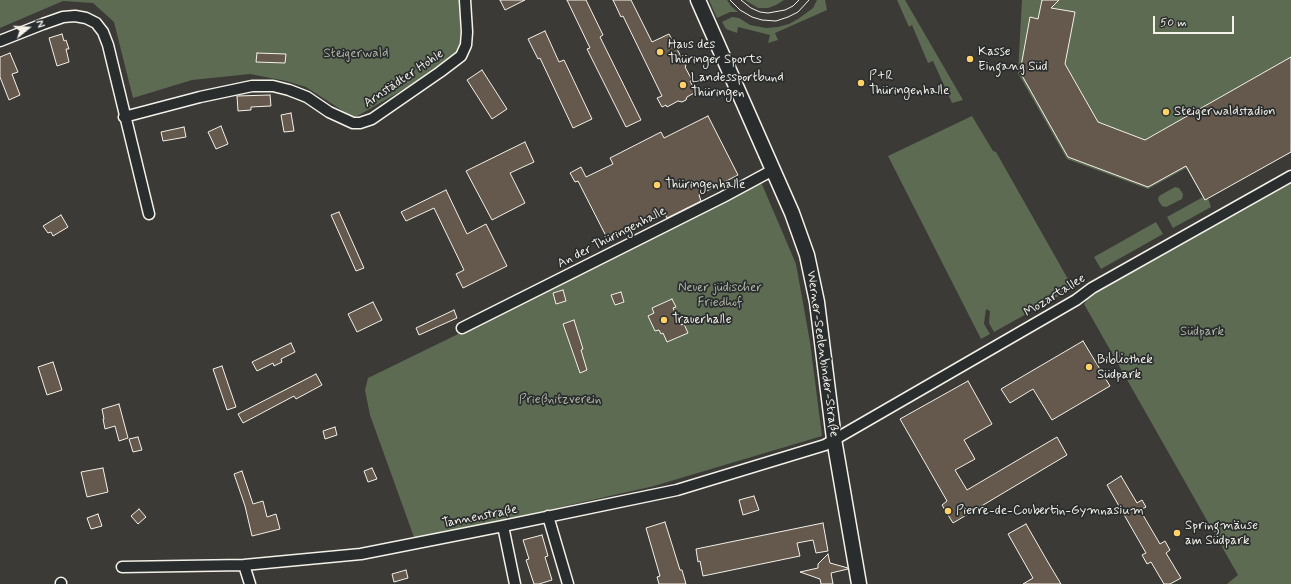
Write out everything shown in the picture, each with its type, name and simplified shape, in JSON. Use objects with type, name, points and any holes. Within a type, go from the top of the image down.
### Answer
[{"type":"street","name":"Arnstädter Hohle","points":[[124,117],[252,86],[273,86],[307,97],[329,112],[353,122],[372,119],[435,76],[461,56],[466,45],[467,32],[465,0]]},
{"type":"street","name":"Werner-Seelenbinder-Straße","points":[[698,0],[792,213],[807,255],[817,302],[834,440],[859,584]]},
{"type":"street","points":[[0,41],[63,17],[75,16],[86,18],[96,23],[103,32],[108,45],[124,117],[149,214]]},
{"type":"street","name":"An der Thüringenhalle","points":[[462,328],[723,197],[773,170]]},
{"type":"street","name":"Mozartallee","points":[[834,440],[1076,300],[1092,288],[1291,176]]},
{"type":"street","name":"Tannenstraße","points":[[122,567],[244,565],[361,554],[677,490],[825,445],[834,440]]},
{"type":"street","points":[[548,516],[568,584]]},
{"type":"street","points":[[503,526],[515,584]]},
{"type":"street","points":[[244,565],[250,584]]},
{"type":"green space","name":"Steigerwald","points":[[0,0],[459,0],[461,37],[460,48],[448,61],[406,88],[354,118],[306,87],[286,81],[250,74],[192,80],[133,98],[114,22],[93,3],[63,1],[0,28]]},
{"type":"green space","points":[[709,0],[727,0],[738,12],[730,12],[717,18]]},
{"type":"green space","points":[[745,0],[784,0],[768,8],[758,8]]},
{"type":"green space","points":[[817,0],[825,0],[827,10],[775,33],[778,40],[768,43],[770,35],[738,27],[737,33],[726,29],[722,22],[732,17],[739,18],[750,25],[766,28],[778,27],[789,24],[798,19],[813,8]]},
{"type":"green space","points":[[897,0],[905,0],[963,100],[952,103],[933,61],[928,63],[912,25],[909,27]]},
{"type":"green space","name":"Steigerwaldstadion","points":[[1022,0],[1291,0],[1291,152],[1208,198],[1211,207],[1173,228],[1167,217],[1203,197],[1186,168],[1148,189],[1067,159],[1018,73]]},
{"type":"green space","points":[[972,116],[993,151],[996,152],[1073,288],[994,332],[989,323],[990,311],[986,309],[984,324],[990,334],[981,339],[888,156]]},
{"type":"green space","name":"Südpark","points":[[1291,179],[1291,584],[1227,584],[1238,575],[1084,304],[1094,290]]},
{"type":"green space","name":"Prießnitzverein","points":[[761,182],[796,264],[810,342],[822,436],[654,486],[415,540],[370,415],[365,390],[368,378],[620,255]]},
{"type":"green space","points":[[1175,187],[1179,188],[1183,194],[1182,199],[1166,207],[1162,206],[1158,200],[1159,196]]},
{"type":"green space","points":[[1156,222],[1163,234],[1101,269],[1094,257]]},
{"type":"building","points":[[500,0],[525,0],[505,10]]},
{"type":"building","points":[[567,0],[586,0],[603,35],[600,37],[641,120],[626,127],[587,49],[590,48]]},
{"type":"building","name":"Haus des Thüringer Sports","points":[[613,0],[631,0],[652,42],[669,34],[686,66],[685,67],[692,80],[690,81],[696,92],[682,102],[678,101],[667,107],[666,105],[662,107],[657,98],[662,96],[623,16],[621,17]]},
{"type":"building","points":[[1042,0],[1059,0],[1051,8],[1075,12],[1065,64],[1098,122],[1145,140],[1291,57],[1291,152],[1205,200],[1186,166],[1148,187],[1068,157],[1020,72],[1030,17],[1038,19]]},
{"type":"building","points":[[545,31],[559,62],[564,60],[592,119],[573,128],[540,58],[538,59],[528,39]]},
{"type":"building","points":[[62,34],[69,49],[66,49],[69,62],[57,66],[49,38]]},
{"type":"building","points":[[10,53],[18,72],[12,74],[20,95],[9,100],[0,77],[0,57]]},
{"type":"building","points":[[257,53],[286,54],[285,63],[256,62]]},
{"type":"building","points":[[482,70],[507,109],[492,119],[467,80]]},
{"type":"building","points":[[270,95],[271,106],[251,107],[251,110],[238,111],[237,96]]},
{"type":"building","points":[[291,113],[294,131],[284,132],[281,115]]},
{"type":"building","name":"Thüringenhalle","points":[[708,116],[738,175],[699,195],[701,201],[667,218],[664,212],[608,240],[578,181],[575,182],[570,173],[581,167],[586,177],[613,164],[610,158],[661,132],[664,138]]},
{"type":"building","points":[[221,126],[228,144],[216,149],[208,132]]},
{"type":"building","points":[[184,127],[186,137],[163,141],[161,132]]},
{"type":"building","points":[[525,142],[534,162],[510,173],[525,203],[492,220],[466,171]]},
{"type":"building","points":[[446,190],[467,234],[486,224],[507,266],[463,288],[456,274],[464,270],[434,208],[406,221],[401,212]]},
{"type":"building","points":[[339,212],[364,268],[356,271],[331,215]]},
{"type":"building","points":[[61,215],[68,227],[53,236],[51,232],[48,233],[43,226]]},
{"type":"building","points":[[563,290],[566,301],[556,304],[553,293]]},
{"type":"building","points":[[621,292],[624,302],[615,305],[611,295]]},
{"type":"building","name":"Trauerhalle","points":[[672,299],[676,307],[673,308],[681,325],[684,324],[688,333],[667,342],[663,333],[661,334],[659,330],[655,331],[648,316],[654,313],[652,308]]},
{"type":"building","points":[[373,302],[382,320],[357,332],[348,314]]},
{"type":"building","points":[[454,310],[457,318],[419,335],[416,328]]},
{"type":"building","points":[[574,320],[583,349],[581,350],[587,370],[580,373],[563,324]]},
{"type":"building","points":[[1083,341],[1110,386],[1052,420],[1033,389],[1010,403],[1001,389]]},
{"type":"building","points":[[291,343],[295,352],[281,359],[282,362],[274,366],[273,363],[257,371],[252,362]]},
{"type":"building","points":[[53,362],[62,390],[47,395],[38,367]]},
{"type":"building","points":[[222,366],[236,407],[227,410],[213,369]]},
{"type":"building","points":[[316,374],[322,385],[296,399],[294,396],[243,423],[238,414]]},
{"type":"building","points":[[968,381],[992,424],[964,440],[975,459],[955,470],[967,490],[1057,437],[1067,455],[953,523],[942,505],[947,501],[900,419]]},
{"type":"building","points":[[119,404],[128,438],[119,441],[115,426],[105,429],[102,409]]},
{"type":"building","points":[[335,427],[337,435],[325,439],[323,431]]},
{"type":"building","points":[[138,437],[142,450],[133,452],[129,439]]},
{"type":"building","points":[[103,468],[108,492],[87,497],[81,472]]},
{"type":"building","points":[[372,468],[377,479],[368,482],[364,471]]},
{"type":"building","points":[[242,471],[253,504],[263,501],[267,517],[276,514],[280,529],[252,536],[245,506],[234,474]]},
{"type":"building","points":[[1121,476],[1137,503],[1142,500],[1146,507],[1140,510],[1160,544],[1165,541],[1170,550],[1166,553],[1181,578],[1170,584],[1164,584],[1151,562],[1147,564],[1142,555],[1146,553],[1107,485]]},
{"type":"building","points":[[754,496],[759,510],[743,515],[739,500]]},
{"type":"building","points":[[139,509],[146,517],[138,524],[131,516]]},
{"type":"building","points":[[98,514],[102,526],[91,529],[87,518]]},
{"type":"building","points":[[665,522],[686,584],[659,584],[657,577],[660,576],[646,528]]},
{"type":"building","points":[[823,523],[828,551],[816,553],[813,540],[797,543],[800,556],[703,576],[700,561],[698,562],[696,549]]},
{"type":"building","points":[[1026,524],[1061,584],[1023,584],[1033,578],[1008,534]]},
{"type":"building","points":[[542,535],[548,556],[545,557],[552,580],[534,584],[526,560],[529,559],[523,540]]},
{"type":"building","points":[[828,554],[830,563],[848,568],[831,573],[833,584],[821,584],[820,579],[800,572],[818,568],[818,564]]},
{"type":"building","points":[[406,570],[408,578],[394,582],[392,574]]},
{"type":"tram line","points":[[730,0],[740,10],[752,17],[762,20],[776,21],[798,12],[809,0]]},
{"type":"tram line","points":[[741,0],[751,8],[760,12],[768,13],[785,10],[793,6],[799,0]]},
{"type":"place","name":"Haus des Thüringer Sports","points":[[660,52]]},
{"type":"place","name":"Kasse Eingang Süd","points":[[970,59]]},
{"type":"place","name":"P+R Thüringenhalle","points":[[861,83]]},
{"type":"place","name":"Landessportbund Thüringen","points":[[683,85]]},
{"type":"place","name":"Steigerwaldstadion","points":[[1166,112]]},
{"type":"place","name":"Thüringenhalle","points":[[657,185]]},
{"type":"place","name":"Trauerhalle","points":[[664,320]]},
{"type":"place","name":"Bibliothek Südpark","points":[[1089,367]]},
{"type":"place","name":"Pierre-de-Coubertin-Gymnasium","points":[[948,511]]},
{"type":"place","name":"Springmäuse am Südpark","points":[[1177,533]]},
{"type":"park label","name":"Neuer jüdischer Friedhof","points":[[720,296]]}]
